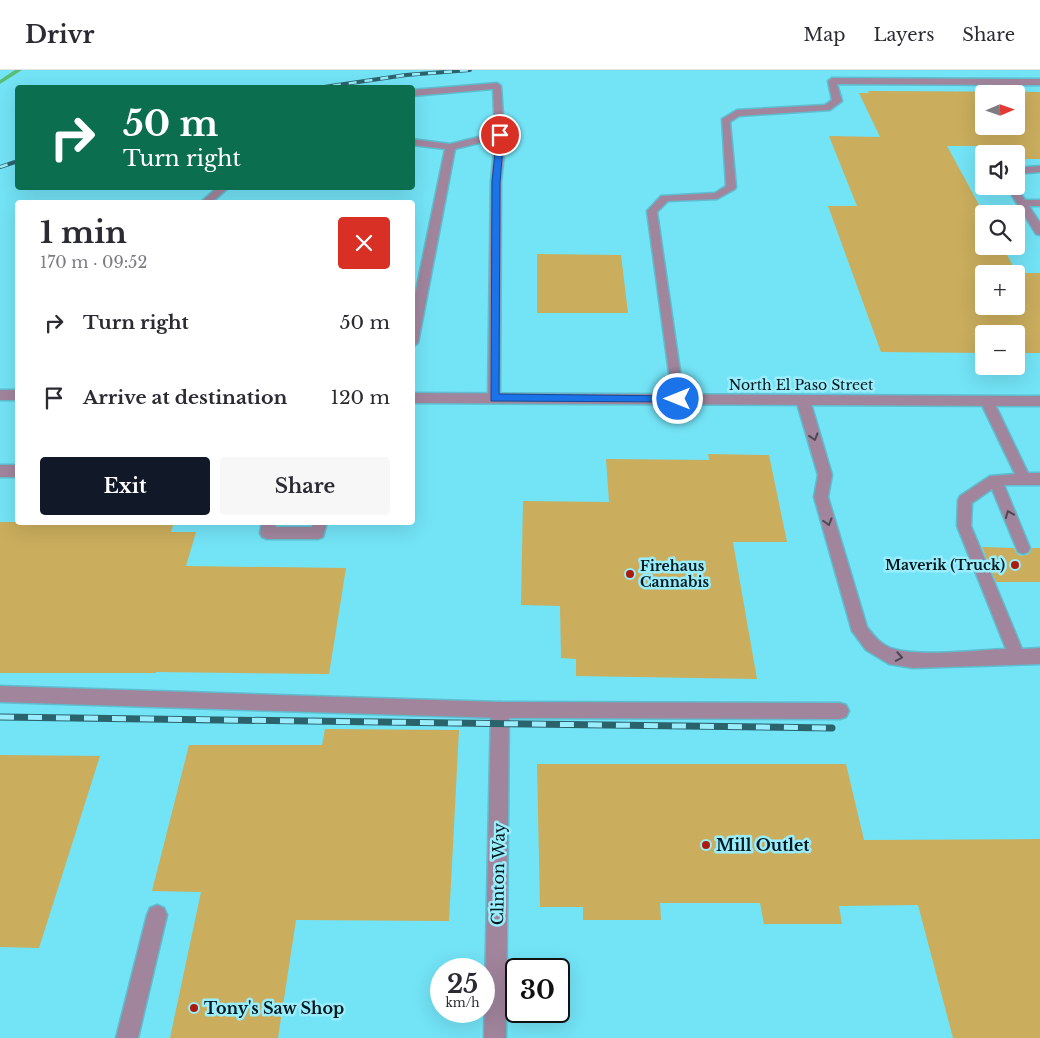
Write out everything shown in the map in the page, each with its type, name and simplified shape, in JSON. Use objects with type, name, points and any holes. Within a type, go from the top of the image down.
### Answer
[{"type":"street","points":[[678,399],[652,211],[664,198],[717,196],[731,187],[724,121],[737,113],[827,108],[837,101],[832,81],[1040,82]]},
{"type":"street","points":[[415,93],[497,86],[500,135],[496,182],[494,398]]},
{"type":"street","points":[[415,142],[450,147],[500,135]]},
{"type":"street","points":[[415,327],[450,147]]},
{"type":"street","points":[[1025,170],[1040,169]]},
{"type":"street","points":[[208,200],[221,190]]},
{"type":"street","points":[[1016,195],[1040,232]]},
{"type":"street","points":[[1021,203],[1040,203]]},
{"type":"street","points":[[0,395],[15,395]]},
{"type":"street","name":"North El Paso Street","points":[[415,398],[1040,401]]},
{"type":"street","points":[[803,400],[825,475],[821,497],[860,631],[872,645],[890,656],[912,660],[1040,656]]},
{"type":"street","points":[[987,401],[1024,479]]},
{"type":"street","points":[[0,471],[15,471]]},
{"type":"street","points":[[1017,656],[964,526],[965,500],[995,480],[1040,479]]},
{"type":"street","points":[[995,480],[1023,548]]},
{"type":"street","points":[[268,525],[267,532],[318,533],[319,525]]},
{"type":"street","points":[[0,694],[500,710],[840,711]]},
{"type":"street","name":"Clinton Way","points":[[495,1038],[500,710]]},
{"type":"street","points":[[127,1038],[157,915]]},
{"type":"building","points":[[868,91],[975,92],[975,135],[1025,135],[1025,92],[1040,92],[1040,159],[1025,159],[1025,145],[947,146],[979,205],[975,205],[975,255],[1007,255],[1013,265],[975,265],[975,315],[1025,315],[1025,273],[1040,273],[1040,353],[1025,353],[1025,325],[975,325],[975,353],[881,352],[828,206],[857,206],[829,136],[880,137],[859,93],[869,93]]},
{"type":"building","points":[[537,254],[621,255],[628,313],[537,313]]},
{"type":"building","name":"Firehaus Cannabis","points":[[708,454],[769,455],[787,542],[733,542],[757,679],[576,676],[576,659],[561,658],[560,606],[521,605],[523,501],[609,502],[606,459],[709,460]]},
{"type":"building","points":[[0,522],[15,522],[15,525],[173,525],[171,532],[196,532],[186,566],[346,568],[329,674],[0,673]]},
{"type":"building","name":"Maverik (Truck)","points":[[982,547],[1014,548],[1017,554],[1022,556],[1029,554],[1032,548],[1040,548],[1040,582],[996,582]]},
{"type":"building","points":[[325,729],[459,730],[449,921],[296,920],[278,1038],[170,1038],[201,892],[152,891],[189,745],[322,745]]},
{"type":"building","points":[[0,755],[100,756],[39,948],[0,947]]},
{"type":"building","points":[[537,764],[846,764],[864,840],[1040,839],[1040,1038],[953,1038],[918,905],[839,906],[842,924],[764,924],[760,903],[660,903],[661,920],[583,920],[583,907],[540,907]]},
{"type":"waterway","points":[[0,82],[19,70]]},
{"type":"railway","points":[[338,85],[406,75],[470,70]]},
{"type":"railway","points":[[0,167],[15,162]]},
{"type":"railway","points":[[0,717],[832,728]]},
{"type":"place","name":"Maverik (Truck)","points":[[1015,565]]},
{"type":"place","name":"Firehaus Cannabis","points":[[630,574]]},
{"type":"place","name":"Mill Outlet","points":[[706,845]]},
{"type":"place","name":"Tony's Saw Shop","points":[[194,1008]]},
{"type":"route","points":[[500,135],[496,182],[494,398],[678,399]]}]
